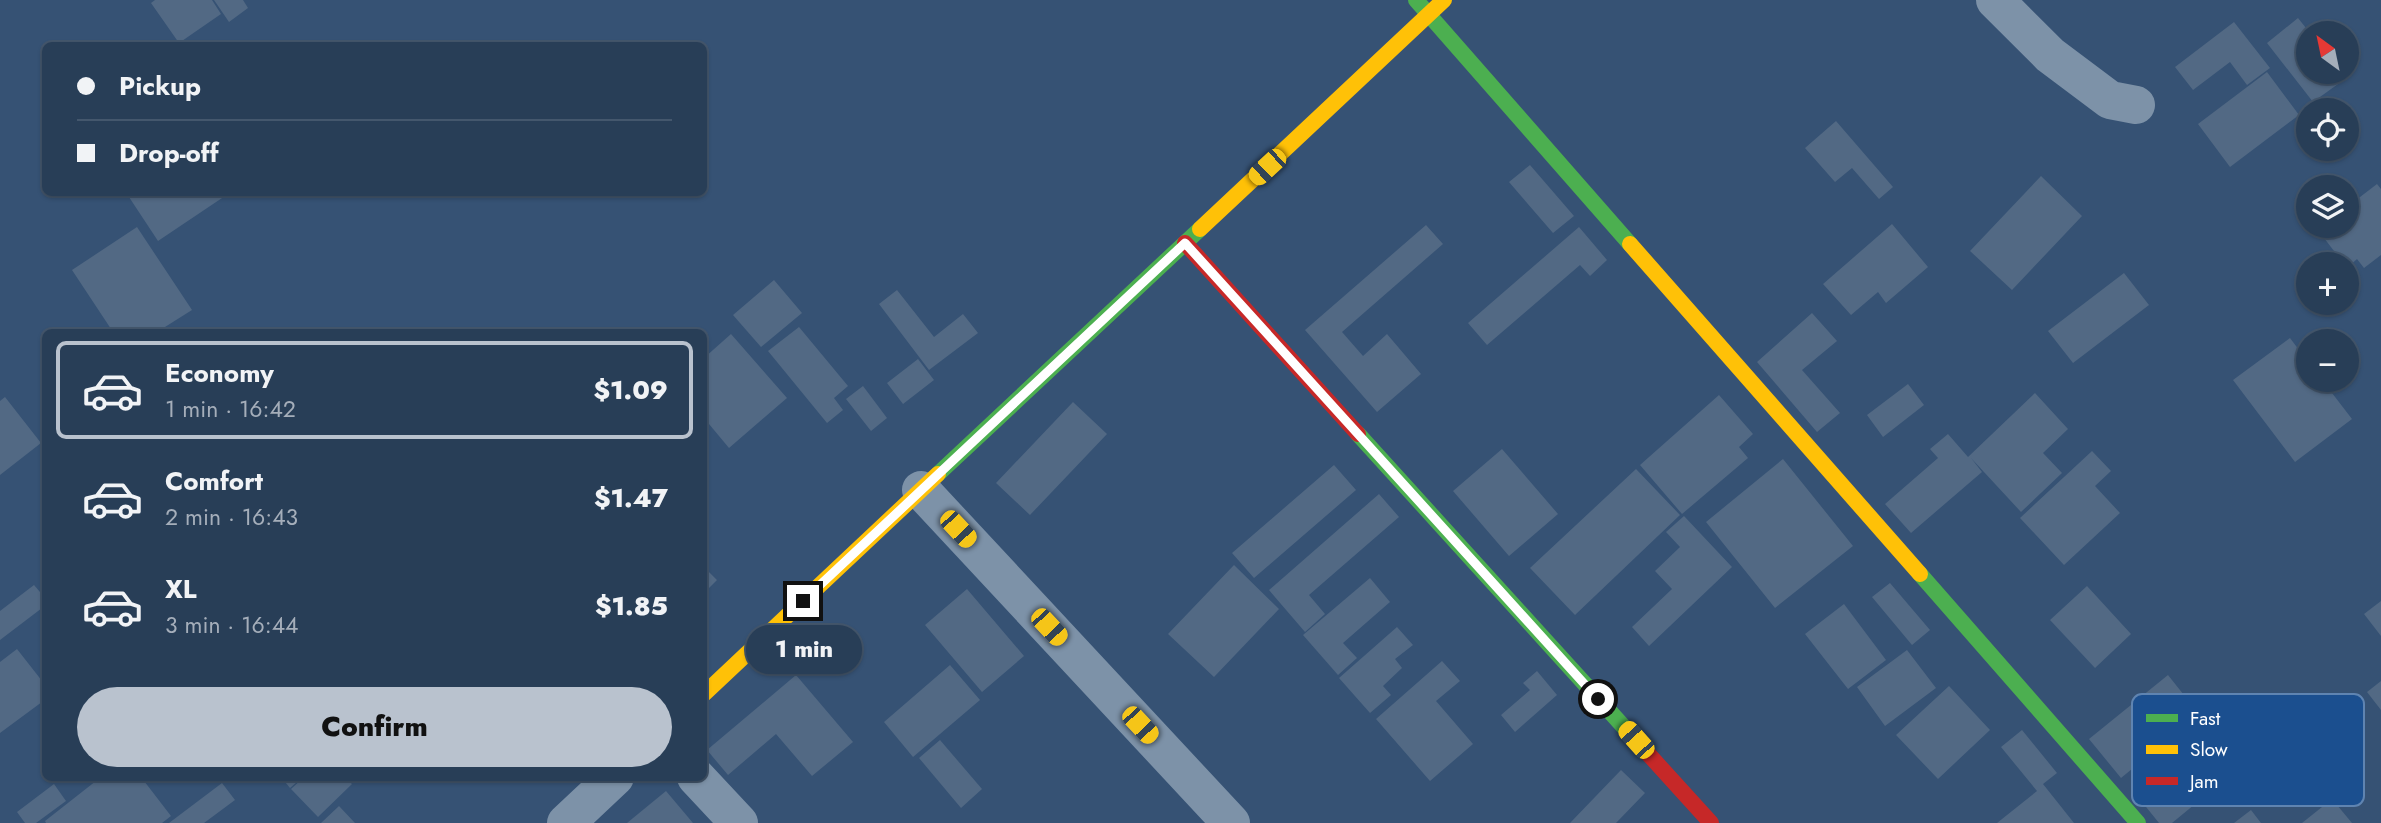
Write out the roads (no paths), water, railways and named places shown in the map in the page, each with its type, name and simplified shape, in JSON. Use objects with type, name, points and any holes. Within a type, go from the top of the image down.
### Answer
[{"type":"street","points":[[1416,0],[2138,823]]},
{"type":"street","points":[[707,691],[1444,0]]},
{"type":"street","points":[[1995,0],[2050,55],[2100,93],[2110,100],[2136,105]]},
{"type":"street","points":[[1185,243],[1711,823]]},
{"type":"street","points":[[921,490],[1231,823]]},
{"type":"street","points":[[566,823],[611,781]]},
{"type":"street","points":[[700,781],[740,823]]}]
